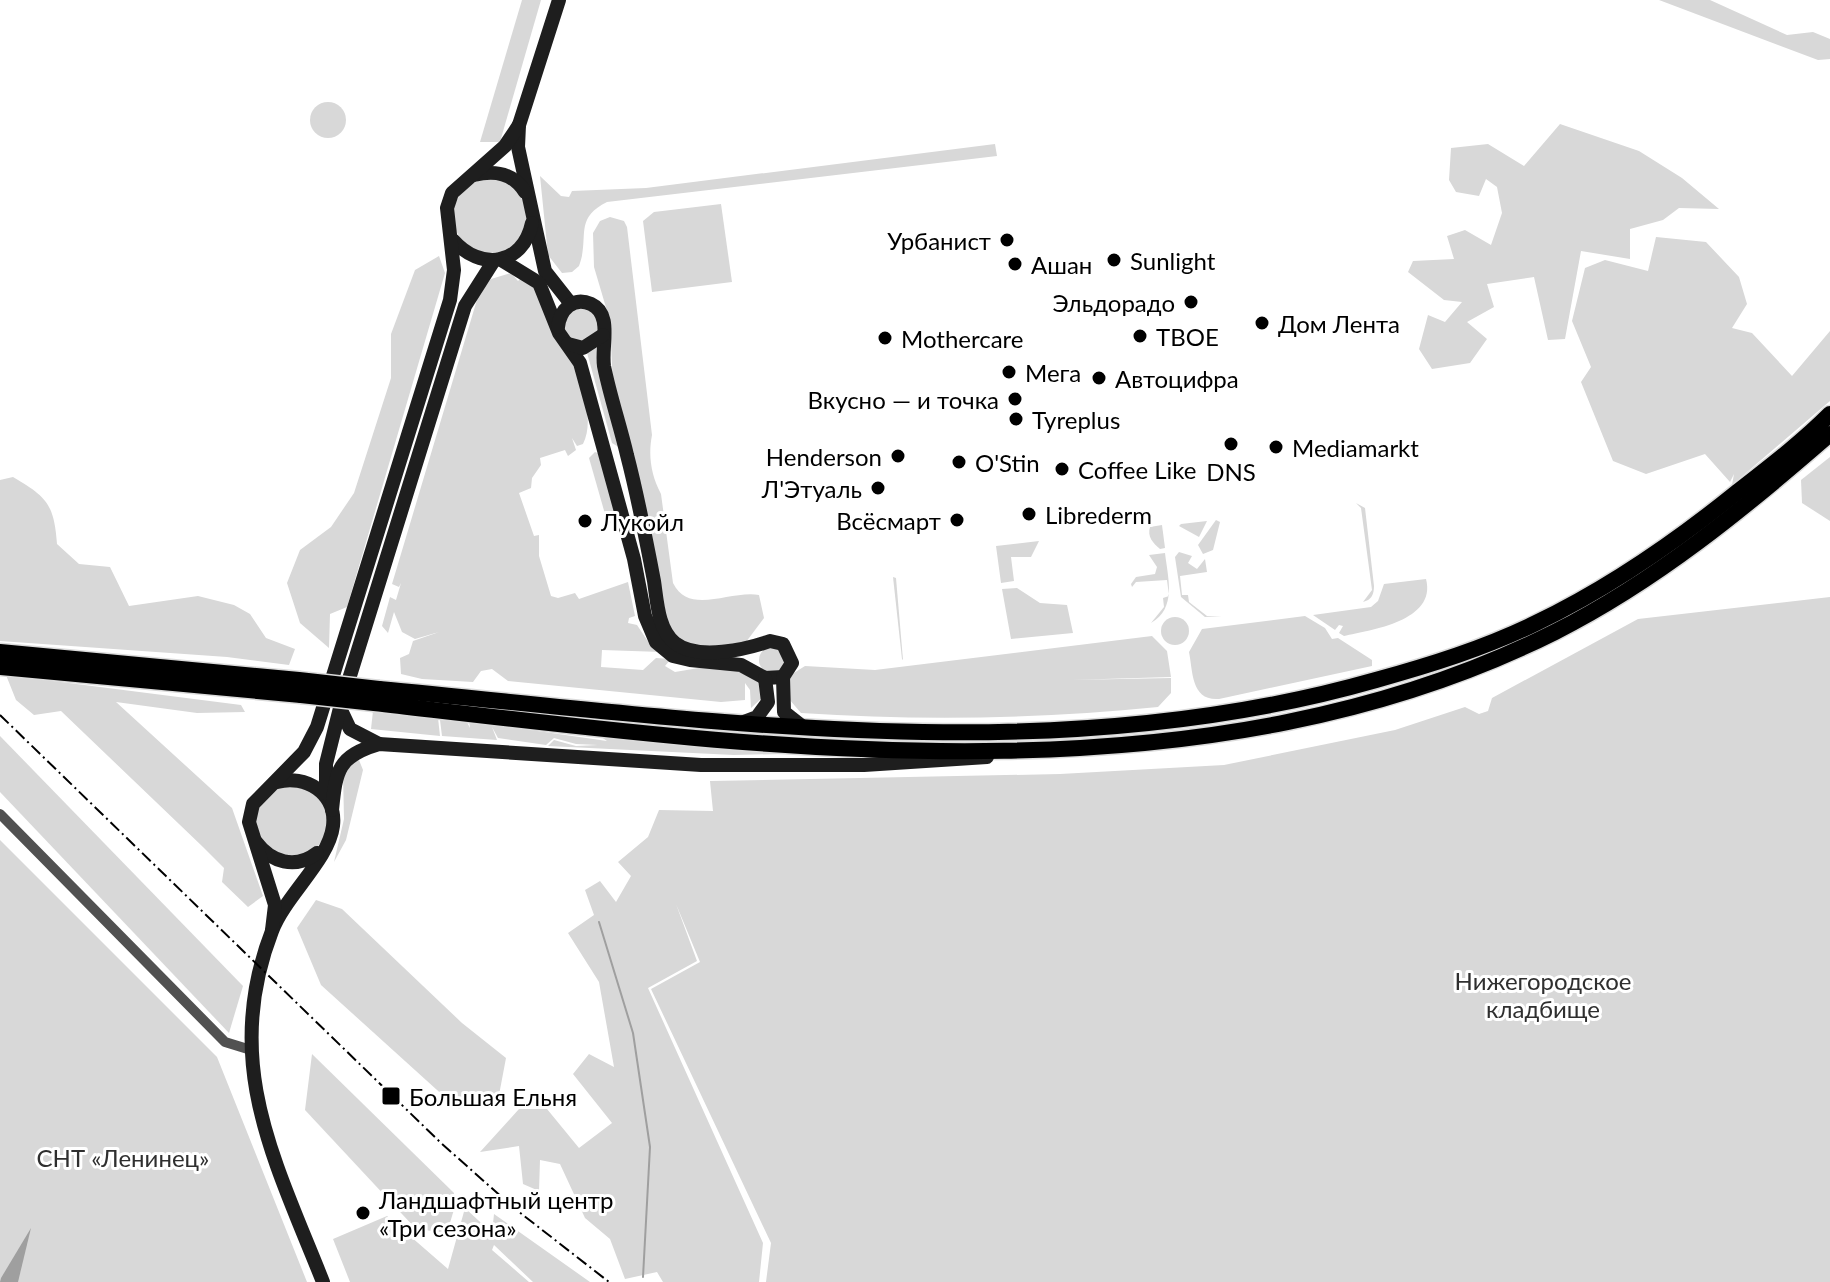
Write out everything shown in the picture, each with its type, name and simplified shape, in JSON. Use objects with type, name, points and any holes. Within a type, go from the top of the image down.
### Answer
[{"type":"main road","points":[[323,1282],[260,1116],[251,1050],[251,1009],[272,930],[272,889],[249,822],[253,804],[304,752],[317,727],[450,300],[453,240],[447,223],[447,208],[452,193],[505,146],[519,125],[559,0]]},
{"type":"main road","points":[[519,125],[519,162],[545,271],[571,304]]},
{"type":"main road","points":[[272,930],[323,849],[333,825],[326,764],[340,708],[465,306],[498,261],[519,251],[529,236],[531,207],[512,178],[489,171],[474,175]]},
{"type":"main road","points":[[453,240],[475,258],[498,261],[539,283],[558,327],[580,363],[649,631],[656,642],[673,656],[741,665],[761,675],[783,677]]},
{"type":"main road","points":[[558,327],[559,318],[571,304],[583,301],[600,311],[605,321],[604,363],[645,529],[660,617],[668,636],[675,643],[693,650],[758,648],[770,641],[789,649],[792,663],[783,677],[784,712],[805,728]]},
{"type":"main road","points":[[568,344],[591,346],[603,335]]},
{"type":"main road","points":[[376,696],[909,733],[1075,730],[1277,704],[1403,673],[1534,624],[1638,565],[1707,516],[1830,414]]},
{"type":"main road","points":[[329,804],[339,768],[358,750],[379,744],[701,765],[864,765],[970,759],[1197,735],[1280,721],[1408,689],[1494,659],[1552,634],[1638,584],[1707,536],[1830,434]]},
{"type":"main road","points":[[741,723],[757,717],[768,702],[761,675],[754,664],[758,648]]},
{"type":"main road","points":[[0,652],[804,745],[1053,749]]},
{"type":"main road","points":[[0,667],[300,687]]},
{"type":"main road","points":[[340,708],[350,729],[379,744]]},
{"type":"main road","points":[[273,783],[287,779],[307,782],[329,804]]},
{"type":"main road","points":[[253,838],[265,853],[292,863],[311,858],[323,849]]},
{"type":"street","points":[[0,814],[225,1042],[251,1050]]},
{"type":"green space","points":[[522,0],[541,0],[500,142],[480,142]]},
{"type":"green space","points":[[1659,0],[1710,0],[1787,35],[1813,32],[1830,39],[1830,59],[1818,60]]},
{"type":"green space","points":[[328,102],[340,108],[346,120],[340,132],[328,138],[316,132],[310,120],[316,108]]},
{"type":"green space","points":[[1560,124],[1639,151],[1682,178],[1719,209],[1679,208],[1663,220],[1630,229],[1630,259],[1581,251],[1565,339],[1548,340],[1534,277],[1487,284],[1494,307],[1467,322],[1487,339],[1470,363],[1432,369],[1419,349],[1428,315],[1445,322],[1462,302],[1444,300],[1408,272],[1413,261],[1454,259],[1447,236],[1465,230],[1491,245],[1502,213],[1497,187],[1486,179],[1479,196],[1456,192],[1449,180],[1451,148],[1488,144],[1524,166]]},
{"type":"green space","points":[[995,144],[997,156],[607,202],[596,208],[586,222],[579,266],[572,272],[562,273],[548,255],[540,176],[561,196],[569,197],[572,191],[646,188]]},
{"type":"green space","points":[[490,179],[504,182],[516,190],[524,202],[527,216],[524,230],[516,242],[504,250],[490,253],[476,250],[464,242],[456,230],[453,216],[456,202],[464,190],[476,182]]},
{"type":"green space","points":[[721,204],[732,282],[652,292],[643,221],[654,212]]},
{"type":"green space","points":[[610,217],[624,221],[627,227],[652,435],[651,465],[661,494],[673,583],[680,593],[700,600],[759,595],[764,618],[746,642],[699,648],[671,636],[613,388],[610,321],[594,267],[593,233],[600,221]]},
{"type":"green space","points":[[1656,237],[1706,242],[1739,277],[1747,304],[1732,328],[1752,333],[1792,376],[1830,331],[1830,401],[1732,485],[1734,474],[1730,482],[1705,454],[1646,474],[1613,461],[1581,382],[1591,367],[1572,321],[1585,268],[1605,260],[1648,271]]},
{"type":"green space","points":[[439,256],[445,273],[347,607],[330,614],[329,648],[300,623],[287,583],[300,550],[331,527],[354,493],[391,378],[391,334],[415,270]]},
{"type":"green space","points":[[511,273],[518,281],[521,278],[531,280],[572,360],[587,406],[588,426],[583,444],[577,446],[572,438],[576,450],[568,456],[565,450],[540,458],[541,465],[532,478],[531,488],[519,493],[534,536],[539,535],[539,556],[551,596],[558,598],[575,593],[579,599],[628,582],[635,616],[629,618],[628,623],[637,625],[649,643],[662,652],[602,650],[601,667],[643,670],[656,658],[671,659],[665,666],[675,672],[722,664],[761,682],[762,698],[751,708],[750,690],[745,683],[745,700],[721,702],[508,681],[492,669],[481,671],[473,682],[422,679],[401,674],[400,658],[409,654],[413,641],[439,632],[415,639],[402,632],[394,612],[388,633],[382,626],[390,597],[396,600],[401,583],[399,587],[392,584],[479,293],[491,279]]},
{"type":"green space","points":[[581,308],[593,313],[598,325],[593,337],[581,342],[569,337],[564,325],[569,313]]},
{"type":"green space","points":[[600,345],[622,449],[612,443],[586,349]]},
{"type":"green space","points":[[595,452],[600,454],[620,529],[607,521],[589,458]]},
{"type":"green space","points":[[1830,457],[1830,521],[1802,503],[1801,480]]},
{"type":"green space","points":[[13,477],[34,490],[47,503],[54,519],[57,544],[79,564],[110,567],[129,606],[198,596],[234,605],[250,614],[266,638],[295,649],[289,665],[227,657],[0,641],[0,480]]},
{"type":"green space","points":[[1356,503],[1365,508],[1374,586],[1372,597],[1363,602],[1372,590],[1361,508]]},
{"type":"green space","points":[[1216,520],[1220,522],[1213,550],[1203,554],[1198,545]]},
{"type":"green space","points":[[1207,521],[1199,537],[1179,526],[1181,524]]},
{"type":"green space","points":[[1162,525],[1165,548],[1160,549],[1151,540],[1149,531],[1150,527]]},
{"type":"green space","points":[[1039,541],[1031,557],[1011,557],[1014,581],[1001,583],[996,546]]},
{"type":"green space","points":[[1179,552],[1192,556],[1188,563],[1197,569],[1205,559],[1207,572],[1180,576],[1182,595],[1188,595],[1189,602],[1207,616],[1222,616],[1205,617],[1181,597],[1175,557]]},
{"type":"green space","points":[[1165,553],[1169,593],[1167,580],[1136,582],[1132,587],[1136,577],[1155,574],[1157,567],[1149,555]]},
{"type":"green space","points":[[893,577],[896,578],[903,660],[902,659]]},
{"type":"green space","points":[[1426,579],[1427,593],[1422,605],[1412,614],[1385,626],[1344,636],[1339,633],[1343,626],[1339,625],[1335,630],[1313,615],[1371,607],[1378,601],[1384,584]]},
{"type":"green space","points":[[1017,588],[1040,603],[1067,605],[1073,633],[1011,639],[1002,589]]},
{"type":"green space","points":[[1168,596],[1165,609],[1151,623],[1164,607],[1163,598]]},
{"type":"green space","name":"Нижегородское кладбище","points":[[1830,597],[1830,1282],[766,1282],[771,1243],[651,989],[700,962],[676,904],[697,961],[648,988],[763,1243],[759,1282],[663,1282],[657,1272],[625,1279],[610,1239],[585,1218],[560,1164],[540,1160],[539,1191],[523,1184],[519,1146],[480,1152],[519,1109],[547,1109],[579,1148],[612,1123],[573,1074],[589,1054],[614,1067],[599,982],[568,933],[594,915],[585,890],[600,881],[616,902],[631,876],[618,862],[648,837],[659,810],[713,811],[710,781],[1060,774],[1224,765],[1395,730],[1465,707],[1479,714],[1488,711],[1492,698],[1638,619]]},
{"type":"green space","points":[[1305,616],[1325,628],[1332,639],[1338,638],[1372,660],[1372,666],[1219,699],[1203,695],[1198,690],[1189,652],[1202,629]]},
{"type":"green space","points":[[1175,617],[1185,621],[1189,631],[1185,641],[1175,645],[1165,641],[1161,631],[1165,621]]},
{"type":"green space","points":[[1152,636],[1167,651],[1171,677],[1070,680],[1171,678],[1171,693],[1158,707],[1069,714],[935,718],[801,713],[789,699],[789,676],[805,666],[875,670]]},
{"type":"green space","points":[[772,647],[781,651],[785,660],[781,669],[772,673],[763,669],[759,660],[763,651]]},
{"type":"green space","points":[[6,675],[241,705],[245,712],[197,713],[116,702],[232,808],[263,896],[248,907],[222,882],[224,868],[203,847],[61,711],[34,715],[16,700]]},
{"type":"green space","points":[[373,711],[438,718],[440,736],[371,729]]},
{"type":"green space","points":[[440,720],[467,722],[470,728],[469,721],[607,741],[600,736],[824,753],[734,755],[548,746],[554,740],[576,746],[598,745],[576,744],[554,738],[546,745],[498,738],[492,727],[497,740],[442,736]]},
{"type":"green space","points":[[0,736],[243,986],[229,1033],[0,792]]},
{"type":"green space","points":[[353,760],[359,760],[363,770],[346,840],[334,862],[344,819],[343,773]]},
{"type":"green space","points":[[292,785],[312,791],[322,801],[328,821],[322,841],[312,851],[292,857],[272,851],[262,841],[256,821],[262,801],[272,791]]},
{"type":"green space","name":"СНТ «Ленинец»","points":[[0,840],[217,1057],[307,1282],[0,1282]]},
{"type":"green space","points":[[316,900],[342,909],[462,1023],[506,1058],[499,1095],[458,1109],[321,985],[297,928]]},
{"type":"green space","points":[[312,1054],[454,1193],[455,1206],[447,1233],[416,1229],[305,1110]]},
{"type":"green space","points":[[465,1208],[492,1233],[494,1214],[590,1282],[533,1282],[494,1245],[492,1250],[529,1282],[350,1282],[333,1239],[387,1216],[448,1269]]},
{"type":"shaded area","points":[[31,1228],[18,1282],[0,1282],[1,1278]]},
{"type":"waterway","points":[[599,922],[633,1033],[650,1147],[643,1277]]},
{"type":"railway","points":[[0,715],[441,1143],[514,1208],[609,1282]]},
{"type":"place","name":"Урбанист","points":[[1007,240]]},
{"type":"place","name":"Sunlight","points":[[1114,260]]},
{"type":"place","name":"Ашан","points":[[1015,264]]},
{"type":"place","name":"Эльдорадо","points":[[1191,302]]},
{"type":"place","name":"Дом Лента","points":[[1262,323]]},
{"type":"place","name":"ТВОЕ","points":[[1140,336]]},
{"type":"place","name":"Mothercare","points":[[885,338]]},
{"type":"place","name":"Мега","points":[[1009,372]]},
{"type":"place","name":"Автоцифра","points":[[1099,378]]},
{"type":"place","name":"Вкусно — и точка","points":[[1015,399]]},
{"type":"place","name":"Tyreplus","points":[[1016,419]]},
{"type":"place","name":"DNS","points":[[1231,444]]},
{"type":"place","name":"Mediamarkt","points":[[1276,447]]},
{"type":"place","name":"Henderson","points":[[898,456]]},
{"type":"place","name":"O'Stin","points":[[959,462]]},
{"type":"place","name":"Coffee Like","points":[[1062,469]]},
{"type":"place","name":"Л'Этуаль","points":[[878,488]]},
{"type":"place","name":"Librederm","points":[[1029,514]]},
{"type":"place","name":"Всёсмарт","points":[[957,520]]},
{"type":"place","name":"Лукойл","points":[[585,521]]},
{"type":"place","name":"Большая Ельня","points":[[391,1096]]},
{"type":"place","name":"Ландшафтный центр «Три сезона»","points":[[363,1213]]}]
